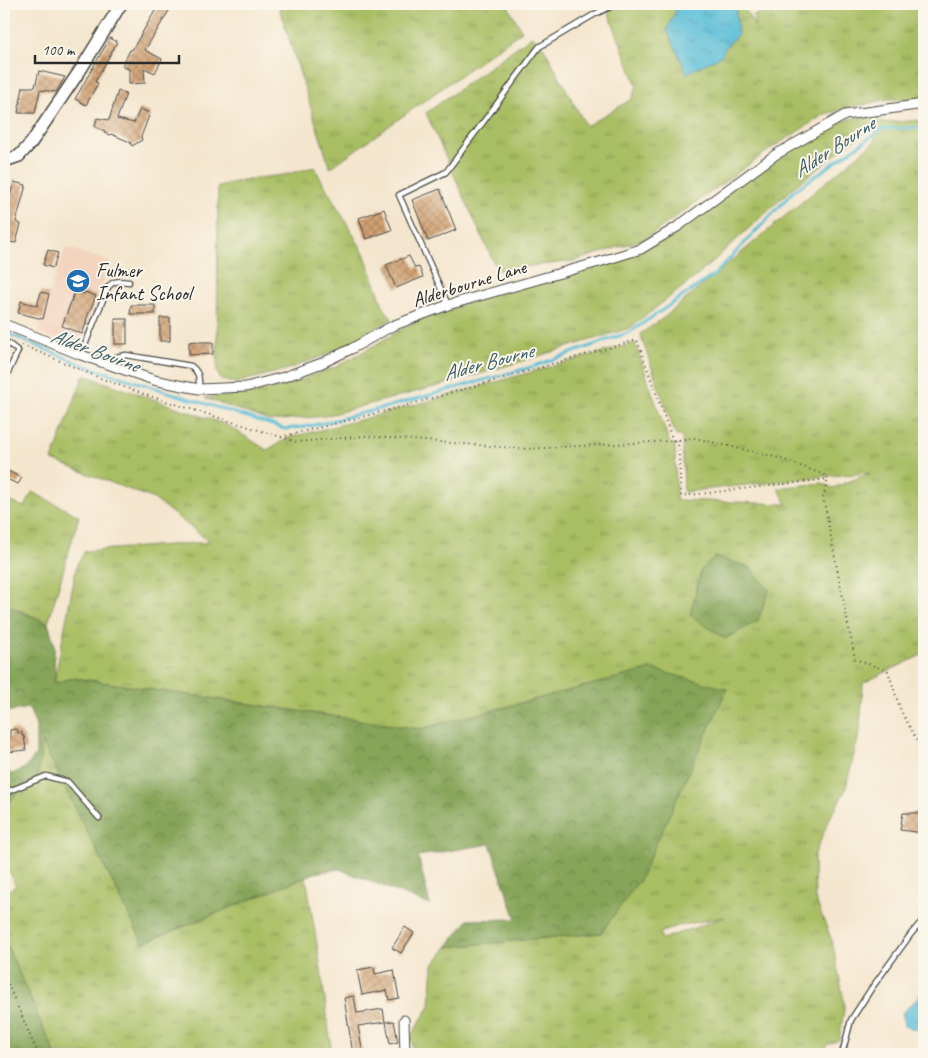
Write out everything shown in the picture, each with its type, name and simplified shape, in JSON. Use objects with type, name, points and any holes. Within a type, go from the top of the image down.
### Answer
[{"type":"street","points":[[4,161],[19,156],[31,143],[81,69],[121,4]]},
{"type":"street","name":"Alderbourne Lane","points":[[4,324],[81,355],[154,380],[199,388],[246,387],[284,377],[322,363],[352,349],[392,326],[448,305],[641,249],[677,227],[775,154],[845,115],[924,104]]},
{"type":"street","points":[[404,1020],[405,1054]]},
{"type":"lane","points":[[448,305],[399,195],[446,172],[539,47],[595,14],[616,4]]},
{"type":"lane","points":[[81,355],[108,287],[115,281],[129,282]]},
{"type":"lane","points":[[4,340],[18,351],[4,381]]},
{"type":"lane","points":[[105,363],[116,357],[126,355],[191,366],[196,370],[199,377],[199,388]]},
{"type":"lane","points":[[4,800],[9,792],[46,776],[68,782],[98,818]]},
{"type":"lane","points":[[850,1054],[842,1052],[852,1020],[871,989],[924,919]]},
{"type":"path","points":[[281,437],[401,407],[637,340],[673,441]]},
{"type":"path","points":[[22,345],[143,394],[296,442],[365,436],[526,449],[673,441],[695,438],[779,458],[827,476],[828,479]]},
{"type":"path","points":[[678,440],[681,496],[828,479]]},
{"type":"path","points":[[828,479],[823,497],[855,659],[888,671],[900,711],[919,744],[924,748]]},
{"type":"path","points":[[4,975],[38,1054]]},
{"type":"shaded area","name":"Fulmer Infant School","points":[[66,247],[110,262],[80,347],[38,333],[47,300]]},
{"type":"green space","points":[[278,4],[507,4],[522,31],[330,168]]},
{"type":"green space","points":[[622,4],[742,4],[755,27],[753,15],[815,4],[924,4],[924,99],[888,99],[825,114],[772,148],[645,239],[574,261],[497,270],[426,113],[532,36],[543,46],[586,126],[632,99],[637,86],[608,11]]},
{"type":"green space","points":[[871,113],[882,117],[877,123],[924,120],[924,654],[863,683],[860,731],[845,791],[829,820],[814,856],[815,898],[832,941],[844,1001],[839,1040],[827,1045],[822,1054],[413,1054],[411,1036],[430,1006],[433,965],[447,947],[601,933],[652,669],[420,729],[74,678],[54,683],[77,564],[85,551],[210,542],[154,499],[52,460],[84,375],[227,425],[267,450],[288,438],[371,417],[635,343],[670,444],[675,444],[676,500],[787,504],[778,488],[822,483],[833,488],[870,473],[684,492],[682,436],[676,436],[640,334],[662,319],[875,141],[876,123],[795,186],[698,275],[630,328],[453,382],[325,416],[270,421],[205,398],[249,394],[281,387],[336,367],[418,320],[503,290],[631,254],[821,127]],"holes":[[[725,917],[662,939],[660,933],[677,926]]]},
{"type":"green space","points":[[314,167],[364,253],[384,308],[392,319],[323,356],[285,370],[235,383],[221,380],[217,372],[218,186],[248,179],[284,175]]},
{"type":"green space","points":[[32,492],[79,516],[48,623],[4,603],[4,500],[25,507]]},
{"type":"green space","points":[[715,557],[750,567],[769,590],[758,621],[725,639],[690,615],[701,570]]},
{"type":"green space","points":[[4,605],[48,623],[54,643],[55,683],[74,678],[420,729],[652,669],[727,689],[640,879],[601,933],[447,947],[468,920],[516,919],[490,844],[418,856],[430,905],[339,869],[315,873],[143,943],[42,742],[37,783],[18,790],[4,812],[4,772],[13,774],[26,767],[36,755],[36,726],[29,708],[4,712]]},
{"type":"green space","points":[[42,741],[143,943],[306,877],[332,1054],[55,1054],[4,939],[4,893],[16,886],[4,861],[4,812],[18,789],[37,783]]},
{"type":"green space","points":[[4,939],[55,1054],[4,1054]]},
{"type":"water","points":[[679,4],[736,8],[738,34],[726,47],[721,56],[687,73],[667,30]]},
{"type":"water","points":[[924,987],[924,1028],[916,1030],[904,1026],[902,1013],[919,996]]},
{"type":"building","points":[[159,4],[173,4],[145,50],[162,59],[155,73],[144,68],[145,83],[129,84],[129,69],[122,66]]},
{"type":"building","points":[[110,38],[117,42],[95,82],[98,83],[86,105],[75,99]]},
{"type":"building","points":[[39,71],[65,77],[56,92],[40,90],[35,113],[18,113],[23,87],[35,87]]},
{"type":"building","points":[[118,91],[126,94],[117,119],[134,123],[140,109],[150,113],[141,137],[142,140],[132,146],[130,142],[104,133],[105,131],[95,127],[97,118],[109,120]]},
{"type":"building","points":[[14,182],[26,185],[16,222],[21,224],[16,243],[4,241],[4,216]]},
{"type":"building","points":[[440,189],[456,230],[428,241],[412,200]]},
{"type":"building","points":[[384,209],[392,230],[366,239],[359,218]]},
{"type":"building","points":[[48,250],[58,253],[53,268],[43,265]]},
{"type":"building","points":[[409,256],[415,268],[419,267],[423,277],[396,288],[386,265]]},
{"type":"building","points":[[75,291],[96,296],[82,334],[62,326]]},
{"type":"building","points":[[41,292],[49,294],[43,319],[18,313],[21,301],[37,306]]},
{"type":"building","points":[[131,305],[155,305],[155,314],[130,314]]},
{"type":"building","points":[[160,318],[170,318],[170,341],[160,341]]},
{"type":"building","points":[[115,319],[127,319],[127,344],[115,344]]},
{"type":"building","points":[[189,342],[213,342],[213,354],[189,355]]},
{"type":"building","points":[[4,469],[22,478],[18,484],[4,478]]},
{"type":"building","points":[[17,729],[18,733],[22,732],[22,736],[24,736],[26,750],[6,752],[5,737],[10,737],[10,730]]},
{"type":"building","points":[[903,813],[924,813],[924,833],[900,830]]},
{"type":"building","points":[[405,927],[414,933],[401,953],[392,948]]},
{"type":"building","points":[[374,967],[375,974],[394,970],[399,998],[389,1000],[387,990],[362,995],[357,970]]},
{"type":"building","points":[[354,996],[357,1013],[383,1009],[385,1022],[358,1026],[363,1054],[353,1054],[344,998]]},
{"type":"building","points":[[394,1021],[398,1042],[390,1044],[386,1022]]},
{"type":"waterway","points":[[764,4],[769,6],[778,4]]},
{"type":"waterway","name":"Alder Bourne","points":[[4,332],[83,365],[285,429],[310,426],[535,366],[630,332],[714,275],[794,191],[882,129],[924,127]]},
{"type":"place","name":"Fulmer Infant School","points":[[78,281]]}]
